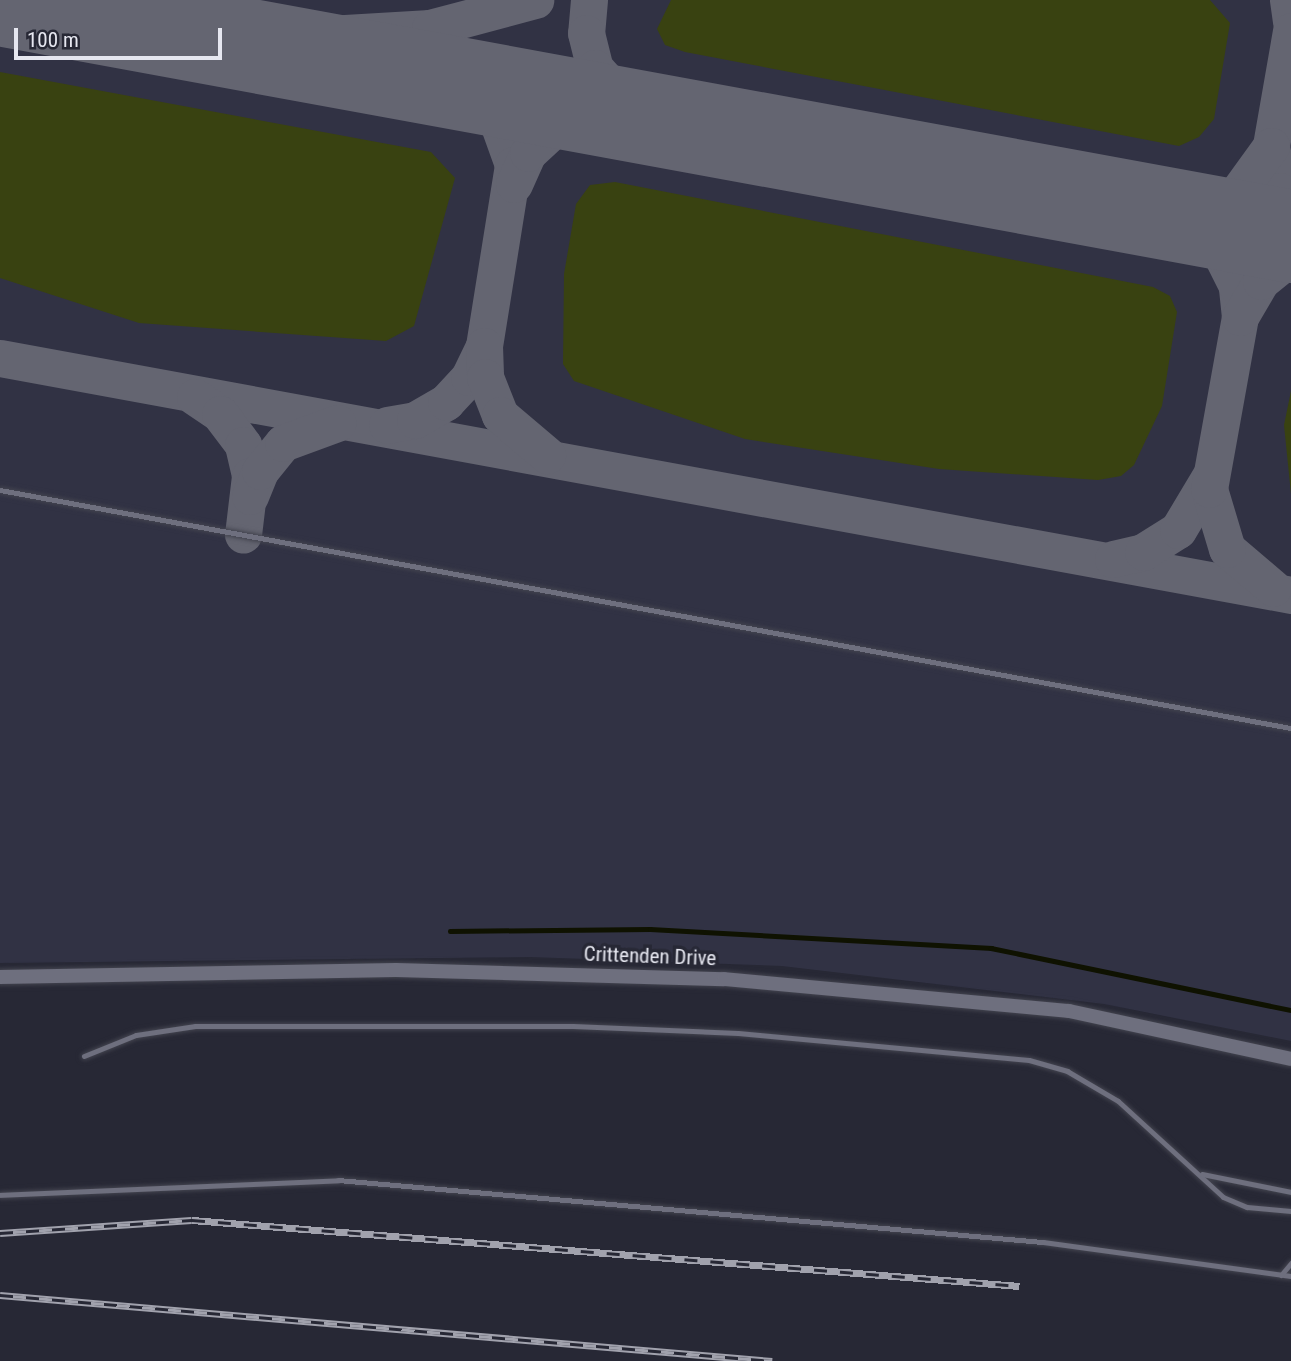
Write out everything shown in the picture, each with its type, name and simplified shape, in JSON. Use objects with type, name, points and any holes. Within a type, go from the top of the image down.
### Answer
[{"type":"street","name":"Crittenden Drive","points":[[0,977],[396,970],[724,979],[1069,1011],[1291,1059]]},
{"type":"lane","points":[[0,491],[1291,728]]},
{"type":"lane","points":[[84,1056],[136,1035],[195,1026],[573,1026],[738,1033],[1029,1060],[1066,1071],[1109,1094],[1234,1203],[1291,1211]]},
{"type":"lane","points":[[1199,1172],[1249,1188],[1291,1192]]},
{"type":"lane","points":[[0,1195],[338,1180],[1043,1242],[1291,1276]]},
{"type":"lane","points":[[1281,1275],[1291,1263]]},
{"type":"shaded area","points":[[0,0],[1291,0],[1291,1041],[1104,1004],[782,966],[530,957],[0,963]]},
{"type":"green space","points":[[671,0],[1210,0],[1230,23],[1214,119],[1199,137],[1179,146],[685,52],[665,45],[657,29]]},
{"type":"green space","points":[[0,72],[431,152],[455,178],[414,326],[386,341],[139,323],[0,278]]},
{"type":"green space","points":[[615,182],[1153,287],[1170,296],[1177,312],[1162,406],[1134,465],[1121,476],[1098,480],[939,469],[745,439],[574,381],[563,364],[564,274],[576,204],[590,185]]},
{"type":"green space","points":[[1291,391],[1291,494],[1284,425]]},
{"type":"waterway","points":[[450,931],[650,929],[991,948],[1291,1010]]},
{"type":"taxiway","points":[[36,0],[226,27],[328,34],[430,28],[535,0]]},
{"type":"taxiway","points":[[589,0],[586,33],[595,68],[629,106],[778,139]]},
{"type":"taxiway","points":[[1288,0],[1291,22]]},
{"type":"taxiway","points":[[0,3],[61,14]]},
{"type":"taxiway","points":[[1291,31],[1271,146],[1279,191],[1291,209]]},
{"type":"taxiway","points":[[439,80],[475,100],[498,123],[513,165],[484,346]]},
{"type":"taxiway","points":[[514,184],[528,153],[554,129],[593,115],[633,115]]},
{"type":"taxiway","points":[[1240,317],[1237,286],[1218,248],[1160,212],[1202,211],[1237,193],[1271,146]]},
{"type":"taxiway","points":[[1273,588],[1227,549],[1209,489],[1240,317],[1261,281],[1291,257]]},
{"type":"taxiway","points":[[387,425],[415,420],[446,402],[469,377],[484,346],[485,377],[500,415],[547,455]]},
{"type":"taxiway","points":[[0,358],[1291,595]]},
{"type":"taxiway","points":[[195,397],[220,414],[243,445],[250,476],[243,535]]},
{"type":"taxiway","points":[[250,496],[260,471],[283,443],[337,423]]},
{"type":"taxiway","points":[[1113,559],[1143,552],[1178,530],[1209,478]]},
{"type":"runway","points":[[5,0],[1291,236]]},
{"type":"railway","points":[[0,1233],[192,1220],[1019,1286]]},
{"type":"railway","points":[[0,1295],[772,1361]]}]
